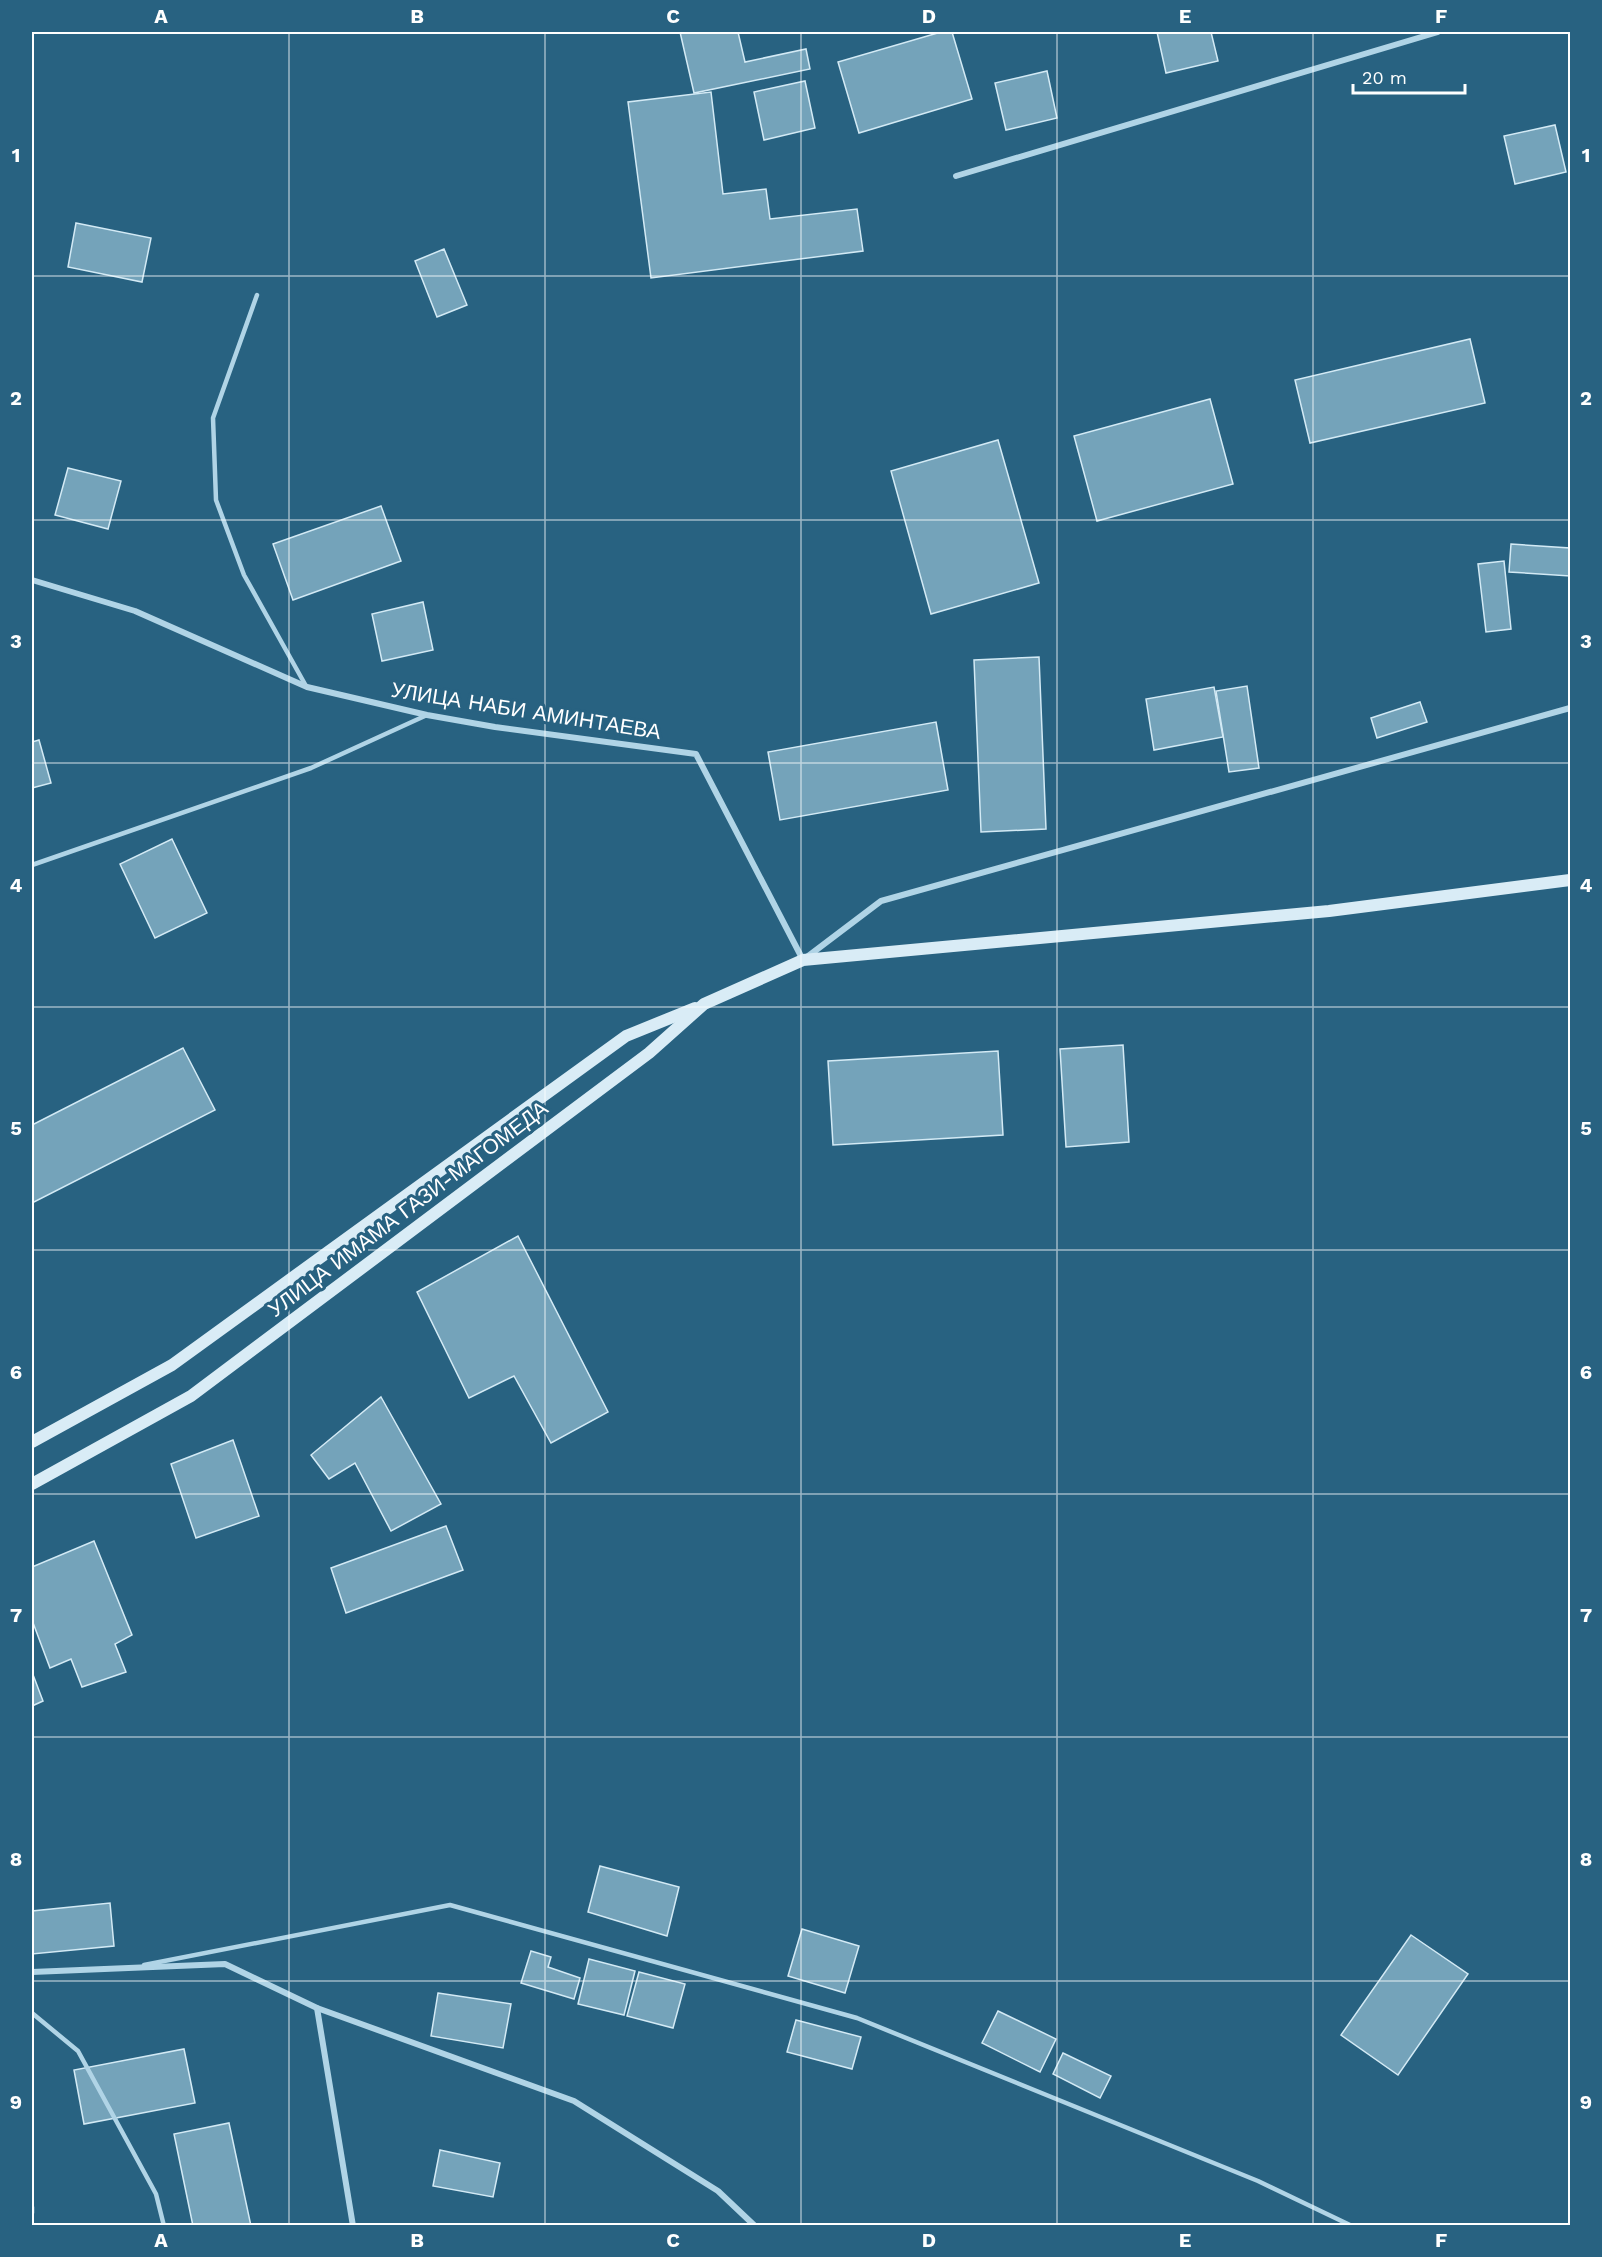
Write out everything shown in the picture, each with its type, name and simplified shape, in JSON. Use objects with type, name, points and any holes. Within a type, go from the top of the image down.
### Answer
[{"type":"main road","name":"УЛИЦА ИМАМА ГАЗИ-МАГОМЕДА","points":[[32,1484],[191,1396],[649,1053],[704,1004],[803,960],[1329,911],[1570,880]]},
{"type":"main road","points":[[32,1442],[172,1365],[626,1036],[704,1004]]},
{"type":"street","points":[[956,176],[1438,32]]},
{"type":"street","name":"УЛИЦА НАБИ АМИНТАЕВА","points":[[32,580],[135,612],[307,687],[428,715],[495,727],[696,754],[803,960]]},
{"type":"street","points":[[803,960],[880,901],[1570,708]]},
{"type":"street","points":[[32,1972],[225,1964],[317,2008],[574,2100],[718,2191],[755,2226]]},
{"type":"street","points":[[317,2008],[353,2226]]},
{"type":"lane","points":[[257,295],[213,418],[216,500],[244,575],[307,687]]},
{"type":"lane","points":[[32,865],[311,768],[428,715]]},
{"type":"lane","points":[[132,1968],[450,1905],[856,2018],[1258,2181],[1352,2226]]},
{"type":"lane","points":[[32,2013],[78,2051],[156,2194],[164,2226]]},
{"type":"lane","points":[[32,2207],[32,2212]]},
{"type":"building","points":[[680,32],[738,32],[745,62],[806,49],[810,69],[694,93]]},
{"type":"building","points":[[941,32],[952,32],[972,99],[859,133],[838,62]]},
{"type":"building","points":[[1157,32],[1211,32],[1218,61],[1166,73]]},
{"type":"building","points":[[1047,71],[1057,118],[1006,130],[995,83]]},
{"type":"building","points":[[805,81],[815,128],[764,140],[754,92]]},
{"type":"building","points":[[711,92],[723,194],[766,189],[770,219],[857,209],[863,251],[651,278],[628,102]]},
{"type":"building","points":[[1555,125],[1566,172],[1515,184],[1504,136]]},
{"type":"building","points":[[76,223],[151,238],[142,282],[68,267]]},
{"type":"building","points":[[444,249],[467,305],[437,317],[415,261]]},
{"type":"building","points":[[1470,339],[1485,403],[1310,443],[1295,380]]},
{"type":"building","points":[[1210,399],[1233,484],[1097,521],[1074,436]]},
{"type":"building","points":[[998,440],[1039,583],[931,614],[891,471]]},
{"type":"building","points":[[68,468],[121,481],[108,529],[55,515]]},
{"type":"building","points":[[381,506],[401,561],[293,600],[273,544]]},
{"type":"building","points":[[1511,544],[1570,548],[1570,576],[1509,572]]},
{"type":"building","points":[[1504,561],[1511,629],[1486,632],[1478,564]]},
{"type":"building","points":[[423,602],[433,650],[382,661],[372,614]]},
{"type":"building","points":[[1039,657],[1046,829],[981,832],[974,660]]},
{"type":"building","points":[[1247,686],[1259,768],[1229,772],[1216,691]]},
{"type":"building","points":[[1214,687],[1223,737],[1154,750],[1146,699]]},
{"type":"building","points":[[1420,702],[1427,722],[1377,738],[1371,718]]},
{"type":"building","points":[[936,722],[948,790],[780,820],[768,752]]},
{"type":"building","points":[[39,740],[51,783],[32,788],[32,742]]},
{"type":"building","points":[[172,839],[207,913],[155,938],[120,864]]},
{"type":"building","points":[[1123,1045],[1129,1142],[1066,1147],[1060,1049]]},
{"type":"building","points":[[183,1048],[215,1110],[32,1203],[32,1125]]},
{"type":"building","points":[[998,1051],[1003,1135],[833,1145],[828,1061]]},
{"type":"building","points":[[518,1236],[608,1412],[551,1443],[514,1376],[469,1398],[417,1292]]},
{"type":"building","points":[[381,1397],[441,1504],[391,1531],[355,1463],[329,1479],[311,1455]]},
{"type":"building","points":[[233,1440],[259,1516],[196,1538],[171,1464]]},
{"type":"building","points":[[446,1526],[463,1570],[346,1613],[331,1568]]},
{"type":"building","points":[[94,1541],[132,1635],[115,1644],[126,1672],[82,1687],[71,1659],[50,1668],[32,1620],[32,1567]]},
{"type":"building","points":[[32,1672],[43,1701],[32,1706]]},
{"type":"building","points":[[600,1866],[679,1887],[667,1936],[588,1912]]},
{"type":"building","points":[[110,1903],[114,1946],[32,1954],[32,1911]]},
{"type":"building","points":[[802,1929],[859,1946],[845,1993],[788,1976]]},
{"type":"building","points":[[1411,1935],[1468,1974],[1398,2075],[1341,2035]]},
{"type":"building","points":[[531,1951],[551,1957],[548,1967],[580,1978],[574,1999],[521,1983]]},
{"type":"building","points":[[589,1959],[635,1971],[624,2015],[578,2004]]},
{"type":"building","points":[[639,1972],[685,1984],[673,2028],[627,2016]]},
{"type":"building","points":[[438,1993],[511,2004],[503,2048],[431,2036]]},
{"type":"building","points":[[998,2011],[1056,2039],[1040,2072],[982,2043]]},
{"type":"building","points":[[796,2020],[861,2037],[852,2069],[787,2052]]},
{"type":"building","points":[[184,2049],[195,2103],[84,2124],[74,2070]]},
{"type":"building","points":[[1063,2053],[1111,2076],[1100,2098],[1053,2074]]},
{"type":"building","points":[[229,2123],[251,2226],[193,2226],[174,2134]]},
{"type":"building","points":[[440,2150],[500,2163],[493,2197],[433,2186]]}]
